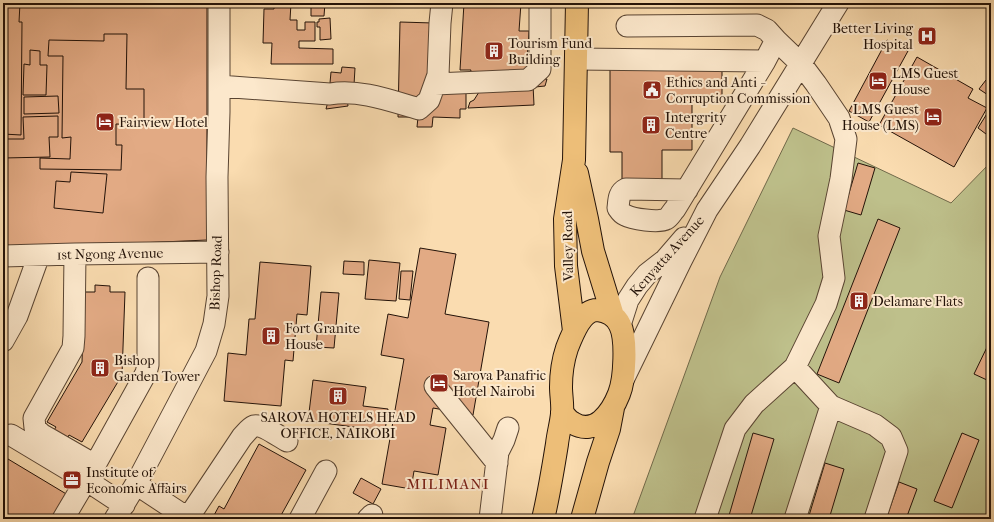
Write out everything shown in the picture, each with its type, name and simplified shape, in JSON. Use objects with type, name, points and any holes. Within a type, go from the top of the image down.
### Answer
[{"type":"main road","name":"Valley Road","points":[[574,331],[566,266],[566,220],[574,160],[577,3]]},
{"type":"main road","name":"Valley Road","points":[[574,160],[587,219],[592,251],[616,320],[623,335],[623,380],[620,393],[613,407]]},
{"type":"main road","points":[[543,519],[562,412],[562,368],[567,348],[574,331],[582,318],[588,313],[596,310],[604,311],[616,320]]},
{"type":"main road","points":[[562,412],[573,423],[586,427],[595,426],[604,419],[613,407]]},
{"type":"main road","points":[[582,519],[609,429],[613,407]]},
{"type":"street","name":"Bishop Road","points":[[119,512],[136,484],[206,351],[214,324],[218,296],[218,3]]},
{"type":"street","points":[[219,86],[330,94],[338,92],[366,95],[419,109],[429,100],[438,75],[442,3]]},
{"type":"street","points":[[435,84],[528,80],[540,69],[540,3]]},
{"type":"street","points":[[623,380],[681,261],[708,210],[750,146],[838,3]]},
{"type":"street","points":[[627,26],[757,25],[767,30],[801,64],[816,84],[839,118],[846,139],[841,179],[829,236],[834,278],[826,304],[795,367],[754,404],[735,429],[705,519]]},
{"type":"street","points":[[686,190],[765,61],[776,40]]},
{"type":"street","points":[[576,59],[765,61]]},
{"type":"street","name":"Kenyatta Avenue","points":[[616,320],[637,286],[647,274],[665,260],[708,210]]},
{"type":"street","name":"1st Ngong Avenue","points":[[3,256],[218,252]]},
{"type":"street","points":[[75,254],[74,336],[72,348],[34,418],[35,428],[91,473],[119,512]]},
{"type":"street","points":[[3,341],[17,316],[39,255]]},
{"type":"street","points":[[63,519],[91,473],[146,373],[148,365],[148,278]]},
{"type":"street","points":[[795,367],[831,406],[875,425],[891,437],[896,451],[875,519]]},
{"type":"street","points":[[435,386],[497,463]]},
{"type":"street","points":[[795,519],[831,406]]},
{"type":"street","points":[[136,484],[180,513],[187,514],[192,512],[242,437],[249,430],[256,426],[262,426],[287,441]]},
{"type":"street","points":[[490,519],[498,452],[508,428]]},
{"type":"street","points":[[11,435],[91,473]]},
{"type":"street","points":[[300,519],[326,471]]},
{"type":"green space","points":[[793,128],[951,203],[991,162],[991,519],[632,519],[720,277]]},
{"type":"building","points":[[3,3],[20,3],[19,22],[22,22],[21,135],[3,134]]},
{"type":"building","name":"Fairview Hotel","points":[[3,3],[207,3],[207,240],[3,249]]},
{"type":"building","points":[[274,3],[291,3],[290,20],[297,20],[297,30],[305,30],[305,22],[315,22],[315,41],[299,41],[299,48],[333,49],[333,64],[271,64],[272,43],[263,43],[264,9],[274,9]]},
{"type":"building","points":[[311,3],[325,3],[324,16],[311,16]]},
{"type":"building","name":"Tourism Fund Building","points":[[464,3],[521,3],[519,31],[529,31],[526,77],[470,74],[471,70],[460,70]]},
{"type":"building","points":[[330,18],[331,39],[320,40],[320,27],[317,27],[317,22],[319,22],[319,19]]},
{"type":"building","points":[[400,22],[433,23],[432,90],[466,91],[466,109],[460,109],[460,118],[433,117],[432,127],[417,127],[418,117],[398,117]]},
{"type":"building","points":[[104,34],[127,34],[126,89],[144,89],[144,125],[116,124],[116,145],[122,145],[121,170],[40,169],[40,158],[70,159],[71,137],[62,138],[63,56],[48,56],[49,40],[104,41]]},
{"type":"building","name":"LMS Guest House","points":[[887,40],[908,51],[869,122],[849,111]]},
{"type":"building","points":[[30,50],[40,51],[40,65],[47,65],[46,95],[23,95],[24,64],[30,65]]},
{"type":"building","name":"LMS Guest House (LMS)","points":[[917,57],[973,89],[968,98],[987,108],[954,167],[879,125]]},
{"type":"building","name":"Intergrity Centre","points":[[610,64],[722,64],[722,100],[692,101],[692,150],[662,150],[662,184],[622,184],[622,152],[610,152]]},
{"type":"building","points":[[342,67],[355,68],[354,85],[330,83],[331,72],[341,73]]},
{"type":"building","points":[[534,79],[547,79],[545,86],[535,87]]},
{"type":"building","points":[[986,80],[991,84],[991,92],[988,95],[979,89]]},
{"type":"building","points":[[533,85],[534,105],[468,108],[470,102],[474,100],[479,92]]},
{"type":"building","points":[[330,94],[347,98],[348,106],[326,109]]},
{"type":"building","points":[[58,96],[59,113],[24,114],[24,97]]},
{"type":"building","points":[[988,112],[991,116],[991,129],[986,134],[978,128]]},
{"type":"building","points":[[58,116],[58,137],[49,137],[50,157],[3,158],[3,139],[24,139],[23,117]]},
{"type":"building","points":[[858,163],[875,168],[861,215],[844,210]]},
{"type":"building","points":[[71,172],[107,174],[103,213],[54,208],[56,181],[70,182]]},
{"type":"building","name":"Delamare Flats","points":[[878,219],[900,228],[839,383],[817,374]]},
{"type":"building","name":"Sarova Panafric Hotel Nairobi","points":[[420,248],[456,254],[445,314],[489,322],[473,415],[433,408],[430,425],[446,428],[438,475],[414,471],[411,489],[382,484],[404,359],[381,355],[388,314],[408,318]]},
{"type":"building","points":[[369,260],[400,263],[396,301],[365,299]]},
{"type":"building","points":[[344,261],[364,262],[364,275],[343,274]]},
{"type":"building","name":"Fort Granite House","points":[[260,262],[311,266],[307,315],[297,314],[293,361],[285,360],[281,406],[224,401],[228,353],[246,355],[249,319],[255,319]]},
{"type":"building","points":[[401,271],[413,271],[410,300],[399,299]]},
{"type":"building","name":"Bishop Garden Tower","points":[[95,285],[110,286],[110,292],[125,292],[122,375],[82,442],[69,435],[66,441],[52,433],[56,427],[47,422],[82,362],[84,292],[95,292]]},
{"type":"building","points":[[321,292],[339,293],[334,348],[316,347]]},
{"type":"building","points":[[989,343],[991,344],[991,372],[987,380],[974,374]]},
{"type":"building","name":"SAROVA HOTELS HEAD OFFICE, NAIROBI","points":[[313,380],[366,387],[363,406],[388,409],[385,431],[308,421]]},
{"type":"building","points":[[753,433],[774,439],[750,519],[728,519]]},
{"type":"building","points":[[962,433],[979,440],[952,508],[934,501]]},
{"type":"building","points":[[259,444],[306,470],[279,519],[212,519],[219,506],[224,509]]},
{"type":"building","points":[[3,456],[68,495],[53,519],[3,519]]},
{"type":"building","points":[[825,463],[844,469],[829,519],[808,519]]},
{"type":"building","points":[[361,478],[381,489],[373,504],[353,493]]},
{"type":"building","points":[[899,482],[917,489],[906,519],[886,519]]},
{"type":"place","name":"Better Living Hospital","points":[[927,36]]},
{"type":"place","name":"Tourism Fund Building","points":[[494,51]]},
{"type":"place","name":"LMS Guest House","points":[[878,81]]},
{"type":"place","name":"Ethics and Anti - Corruption Commission","points":[[652,90]]},
{"type":"place","name":"LMS Guest House (LMS)","points":[[933,117]]},
{"type":"place","name":"Fairview Hotel","points":[[105,122]]},
{"type":"place","name":"Intergrity Centre","points":[[651,125]]},
{"type":"place","name":"Delamare Flats","points":[[859,301]]},
{"type":"place","name":"Fort Granite House","points":[[271,336]]},
{"type":"place","name":"Bishop Garden Tower","points":[[100,368]]},
{"type":"place","name":"Sarova Panafric Hotel Nairobi","points":[[439,383]]},
{"type":"place","name":"SAROVA HOTELS HEAD OFFICE, NAIROBI","points":[[338,396]]},
{"type":"place","name":"Institute of Economic Affairs","points":[[72,480]]},
{"type":"district","name":"MILIMANI","points":[[448,484]]}]
